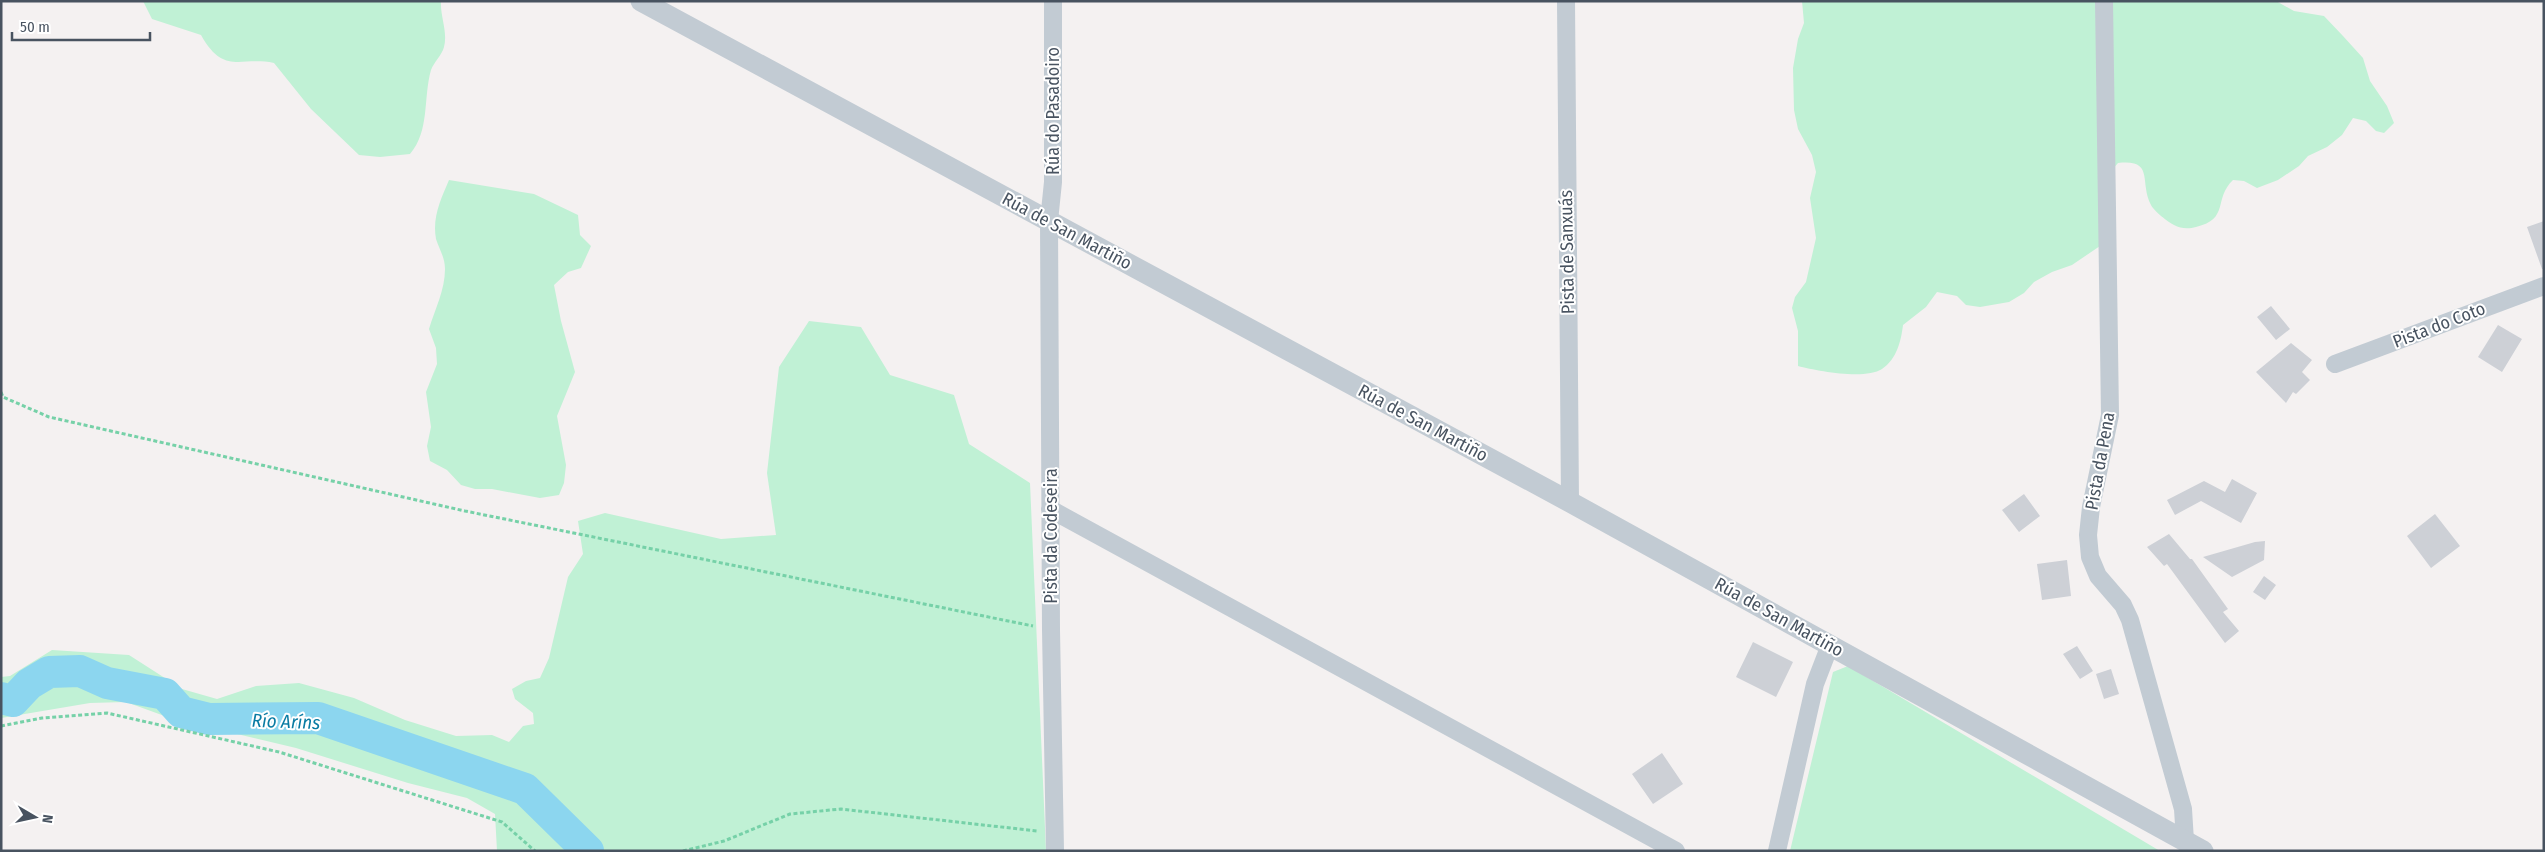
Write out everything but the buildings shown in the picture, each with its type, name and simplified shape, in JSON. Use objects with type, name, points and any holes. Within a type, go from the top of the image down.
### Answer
[{"type":"street","name":"Rúa de San Martiño","points":[[641,1],[1570,502],[2203,851]]},
{"type":"street","name":"Rúa do Pasadoiro","points":[[1049,220],[1053,182],[1053,1]]},
{"type":"street","name":"Pista de Sanxuás","points":[[1566,1],[1570,502]]},
{"type":"street","name":"Pista da Pena","points":[[2104,1],[2110,415],[2091,508],[2088,535],[2090,557],[2098,576],[2123,605],[2130,620],[2184,808],[2184,841]]},
{"type":"street","name":"Pista da Codeseira","points":[[1049,220],[1051,630],[1055,842]]},
{"type":"street","name":"Pista do Coto","points":[[2335,364],[2544,286]]},
{"type":"street","points":[[1050,508],[1676,851]]},
{"type":"street","points":[[1777,851],[1815,684],[1830,645]]},
{"type":"path","points":[[1,392],[2,397],[49,417],[455,509],[1051,630]]},
{"type":"path","points":[[1,726],[42,718],[107,714],[279,752],[502,822],[535,851]]},
{"type":"path","points":[[683,851],[724,841],[790,814],[841,809],[1055,842]]},
{"type":"green space","points":[[143,1],[441,1],[445,41],[443,50],[431,70],[421,135],[416,145],[410,154],[380,157],[359,155],[311,109],[274,63],[262,61],[233,62],[225,60],[217,56],[209,48],[201,35],[152,19]]},
{"type":"green space","points":[[1802,1],[2276,1],[2294,11],[2324,16],[2363,58],[2370,81],[2387,106],[2394,123],[2384,133],[2376,131],[2366,121],[2353,118],[2342,135],[2327,147],[2308,156],[2299,166],[2278,180],[2257,188],[2244,181],[2233,180],[2227,187],[2220,208],[2213,219],[2191,228],[2182,228],[2174,225],[2161,216],[2151,205],[2142,168],[2130,163],[2118,163],[2112,170],[2100,246],[2072,265],[2052,272],[2034,282],[2024,293],[2009,302],[1980,307],[1966,305],[1957,296],[1937,292],[1926,307],[1903,325],[1895,355],[1882,369],[1864,374],[1841,374],[1806,368],[1798,366],[1798,331],[1792,308],[1795,297],[1806,282],[1816,238],[1810,198],[1816,172],[1812,155],[1798,129],[1794,110],[1793,68],[1798,39],[1804,23]]},
{"type":"green space","points":[[449,180],[534,194],[578,215],[580,235],[591,246],[581,268],[568,272],[554,285],[561,321],[575,372],[557,416],[566,465],[564,483],[559,495],[540,498],[492,489],[475,489],[461,485],[447,470],[430,461],[427,446],[431,427],[426,392],[437,364],[436,348],[429,329],[442,292],[445,277],[445,265],[436,239],[435,223],[438,208]]},
{"type":"green space","points":[[809,321],[861,327],[890,375],[954,395],[969,444],[1030,483],[1046,851],[497,851],[495,814],[467,798],[408,783],[296,748],[170,718],[126,702],[90,703],[1,718],[1,677],[10,676],[52,650],[129,655],[182,689],[217,699],[256,686],[299,683],[354,698],[405,720],[456,736],[492,735],[509,742],[523,726],[534,724],[533,713],[515,699],[512,689],[526,681],[540,678],[549,658],[568,577],[583,554],[578,521],[605,513],[721,539],[776,535],[767,473],[779,367]]},
{"type":"green space","points":[[1848,666],[2160,851],[1790,851],[1833,672]]},
{"type":"waterway","name":"Río Aríns","points":[[1,698],[13,701],[29,684],[49,672],[80,671],[107,683],[165,694],[181,712],[209,719],[318,718],[525,789],[588,851]]}]
